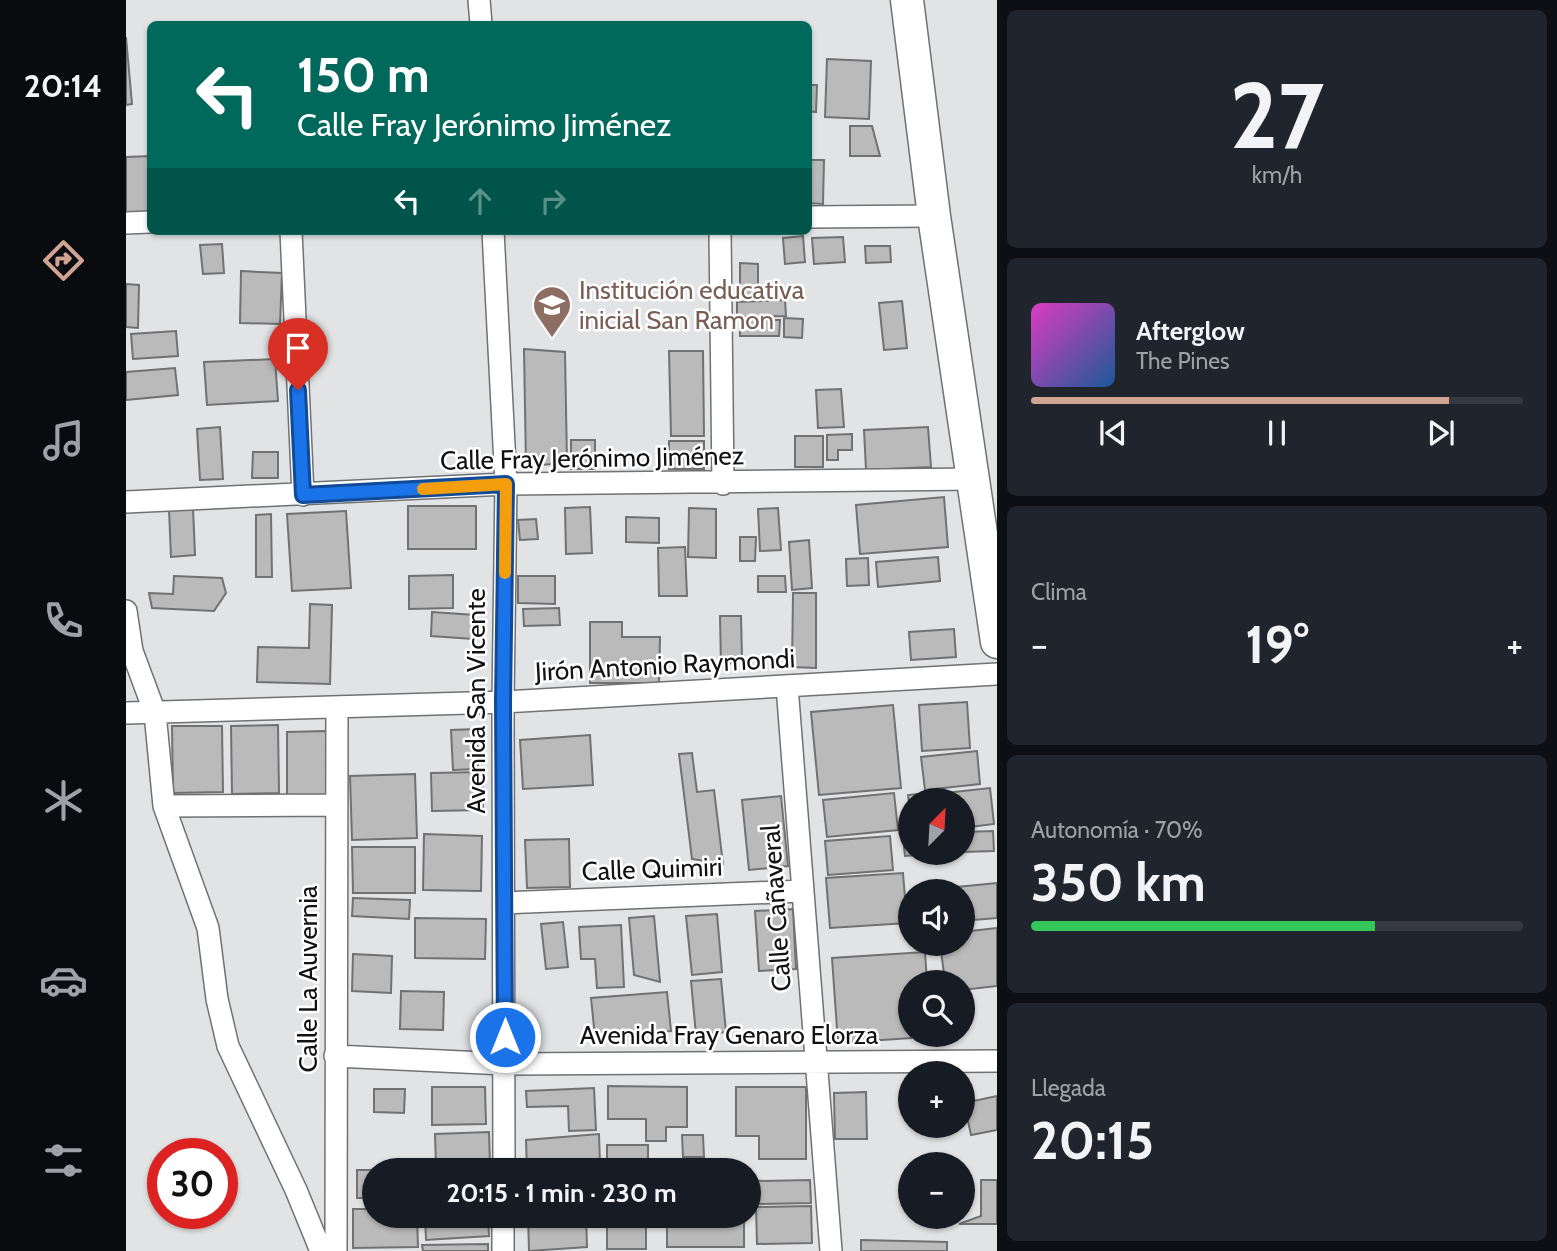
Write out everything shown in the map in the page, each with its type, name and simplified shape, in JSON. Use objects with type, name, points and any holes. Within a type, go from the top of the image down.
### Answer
[{"type":"main road","points":[[907,0],[934,216],[997,642]]},
{"type":"street","points":[[479,0],[481,21]]},
{"type":"street","points":[[812,217],[934,216]]},
{"type":"street","points":[[126,223],[147,222]]},
{"type":"street","points":[[291,235],[303,495]]},
{"type":"street","name":"Avenida San Vicente","points":[[493,235],[506,484],[503,702],[504,1158]]},
{"type":"street","points":[[720,235],[723,484]]},
{"type":"street","name":"Calle Fray Jerónimo Jiménez","points":[[126,502],[506,484],[723,484],[975,479]]},
{"type":"street","points":[[126,611],[132,651],[155,713],[164,806],[208,928],[217,999],[228,1046],[296,1190],[321,1251]]},
{"type":"street","name":"Jirón Antonio Raymondi","points":[[126,713],[503,702],[997,674]]},
{"type":"street","name":"Calle Cañaveral","points":[[787,686],[831,1251]]},
{"type":"street","name":"Calle La Auvernia","points":[[336,1251],[337,708]]},
{"type":"street","points":[[164,806],[336,805]]},
{"type":"street","name":"Calle Quimiri","points":[[504,903],[803,891]]},
{"type":"street","name":"Avenida Fray Genaro Elorza","points":[[335,1055],[505,1064],[997,1061]]},
{"type":"street","points":[[503,1228],[503,1251]]},
{"type":"building","points":[[126,37],[132,104],[126,105]]},
{"type":"building","points":[[827,59],[871,61],[869,119],[825,117]]},
{"type":"building","points":[[812,85],[817,85],[816,112],[812,112]]},
{"type":"building","points":[[850,126],[872,126],[880,156],[850,156]]},
{"type":"building","points":[[147,156],[147,214],[126,215],[126,157]]},
{"type":"building","points":[[812,160],[824,160],[823,204],[812,203]]},
{"type":"building","points":[[803,236],[805,262],[785,264],[783,238]]},
{"type":"building","points":[[843,237],[845,262],[814,264],[812,238]]},
{"type":"building","points":[[222,244],[224,273],[203,274],[200,245]]},
{"type":"building","points":[[865,246],[890,246],[891,262],[866,263]]},
{"type":"building","points":[[740,263],[758,264],[758,298],[740,298]]},
{"type":"building","points":[[241,271],[282,273],[280,324],[240,323]]},
{"type":"building","points":[[126,284],[139,285],[138,328],[126,327]]},
{"type":"building","points":[[785,300],[786,316],[737,317],[737,302]]},
{"type":"building","points":[[902,301],[907,348],[884,350],[879,303]]},
{"type":"building","points":[[784,318],[803,319],[802,338],[784,337]]},
{"type":"building","points":[[740,320],[780,320],[779,336],[740,336]]},
{"type":"building","points":[[176,331],[178,356],[133,359],[131,334]]},
{"type":"building","points":[[524,349],[565,352],[567,463],[526,466]]},
{"type":"building","points":[[669,351],[703,351],[704,436],[671,436]]},
{"type":"building","points":[[275,359],[278,401],[207,405],[204,362]]},
{"type":"building","points":[[175,368],[178,395],[126,400],[126,372]]},
{"type":"building","points":[[841,389],[844,427],[818,428],[816,390]]},
{"type":"building","points":[[220,427],[223,479],[200,480],[197,429]]},
{"type":"building","points":[[928,427],[931,467],[866,470],[864,430]]},
{"type":"building","points":[[852,434],[852,450],[838,450],[838,460],[827,460],[827,435]]},
{"type":"building","points":[[795,436],[823,436],[823,467],[795,467]]},
{"type":"building","points":[[571,440],[595,440],[595,469],[571,469]]},
{"type":"building","points":[[669,441],[704,441],[704,469],[669,469]]},
{"type":"building","points":[[253,452],[278,452],[278,478],[252,478]]},
{"type":"building","points":[[944,497],[948,547],[860,554],[856,505]]},
{"type":"building","points":[[408,506],[476,506],[476,549],[408,549]]},
{"type":"building","points":[[590,507],[592,553],[566,554],[565,508]]},
{"type":"building","points":[[193,508],[195,555],[171,557],[169,509]]},
{"type":"building","points":[[689,508],[716,509],[716,558],[688,557]]},
{"type":"building","points":[[778,508],[781,550],[760,551],[758,509]]},
{"type":"building","points":[[346,511],[351,588],[292,591],[287,514]]},
{"type":"building","points":[[271,514],[272,577],[256,577],[256,515]]},
{"type":"building","points":[[626,517],[659,518],[659,543],[626,542]]},
{"type":"building","points":[[536,519],[538,539],[520,540],[518,520]]},
{"type":"building","points":[[740,537],[756,537],[755,561],[740,561]]},
{"type":"building","points":[[809,540],[812,588],[792,590],[789,542]]},
{"type":"building","points":[[685,547],[687,596],[659,596],[658,548]]},
{"type":"building","points":[[938,557],[940,581],[878,587],[876,562]]},
{"type":"building","points":[[868,558],[869,585],[847,586],[846,559]]},
{"type":"building","points":[[453,575],[453,608],[409,609],[409,576]]},
{"type":"building","points":[[174,576],[222,578],[226,593],[214,611],[152,608],[149,593],[173,594]]},
{"type":"building","points":[[518,576],[555,576],[555,604],[518,603]]},
{"type":"building","points":[[758,576],[785,576],[786,592],[758,592]]},
{"type":"building","points":[[793,593],[816,593],[816,668],[792,667]]},
{"type":"building","points":[[310,604],[332,605],[330,684],[257,682],[258,647],[309,648]]},
{"type":"building","points":[[559,608],[560,625],[524,626],[523,609]]},
{"type":"building","points":[[432,612],[475,615],[473,639],[431,636]]},
{"type":"building","points":[[720,616],[741,616],[742,659],[721,667]]},
{"type":"building","points":[[590,622],[622,622],[622,637],[660,637],[659,683],[590,683]]},
{"type":"building","points":[[954,629],[956,657],[911,660],[909,632]]},
{"type":"building","points":[[967,702],[970,748],[922,751],[919,705]]},
{"type":"building","points":[[893,705],[901,788],[819,795],[811,712]]},
{"type":"building","points":[[278,725],[279,793],[232,794],[231,726]]},
{"type":"building","points":[[172,726],[222,726],[223,792],[173,793]]},
{"type":"building","points":[[477,729],[478,769],[453,770],[451,730]]},
{"type":"building","points":[[326,731],[326,795],[287,795],[287,732]]},
{"type":"building","points":[[590,735],[593,785],[523,789],[520,740]]},
{"type":"building","points":[[977,751],[980,784],[925,788],[921,757]]},
{"type":"building","points":[[692,753],[697,792],[714,790],[723,864],[692,859],[679,754]]},
{"type":"building","points":[[482,772],[483,810],[432,811],[431,773]]},
{"type":"building","points":[[415,774],[417,838],[352,840],[350,776]]},
{"type":"building","points":[[990,788],[994,824],[975,826],[975,790]]},
{"type":"building","points":[[894,793],[898,830],[827,837],[823,800]]},
{"type":"building","points":[[781,796],[788,866],[749,870],[742,800]]},
{"type":"building","points":[[993,831],[994,851],[975,852],[975,832]]},
{"type":"building","points":[[424,834],[482,836],[481,891],[423,890]]},
{"type":"building","points":[[890,836],[893,870],[828,875],[825,841]]},
{"type":"building","points":[[569,839],[570,887],[527,888],[525,840]]},
{"type":"building","points":[[352,847],[415,847],[415,893],[353,893]]},
{"type":"building","points":[[903,873],[903,879],[898,879],[898,924],[830,928],[826,878]]},
{"type":"building","points":[[997,883],[997,918],[975,920],[975,885]]},
{"type":"building","points":[[353,898],[410,900],[409,919],[352,916]]},
{"type":"building","points":[[793,909],[796,969],[759,971],[755,911]]},
{"type":"building","points":[[717,914],[722,972],[692,975],[686,916]]},
{"type":"building","points":[[654,916],[660,982],[634,975],[629,918]]},
{"type":"building","points":[[415,918],[486,919],[485,959],[415,958]]},
{"type":"building","points":[[563,922],[568,967],[546,969],[541,924]]},
{"type":"building","points":[[621,925],[624,987],[597,988],[595,959],[581,959],[579,927]]},
{"type":"building","points":[[997,928],[997,986],[975,989],[975,970],[943,970],[942,956],[975,956],[975,931]]},
{"type":"building","points":[[353,954],[392,956],[391,993],[352,991]]},
{"type":"building","points":[[898,954],[898,956],[925,956],[926,970],[898,970],[898,1039],[838,1043],[832,958]]},
{"type":"building","points":[[721,979],[726,1032],[696,1035],[691,981]]},
{"type":"building","points":[[401,991],[444,992],[443,1030],[400,1029]]},
{"type":"building","points":[[667,992],[671,1031],[595,1037],[591,998]]},
{"type":"building","points":[[608,1086],[687,1087],[687,1127],[666,1127],[666,1141],[646,1141],[646,1119],[608,1119]]},
{"type":"building","points":[[432,1087],[485,1087],[486,1124],[432,1125]]},
{"type":"building","points":[[736,1087],[806,1087],[806,1159],[761,1159],[759,1136],[736,1136]]},
{"type":"building","points":[[594,1088],[596,1130],[569,1131],[568,1106],[527,1107],[526,1091]]},
{"type":"building","points":[[374,1089],[405,1089],[404,1113],[374,1112]]},
{"type":"building","points":[[866,1092],[867,1139],[835,1139],[834,1093]]},
{"type":"building","points":[[997,1096],[997,1130],[975,1134],[975,1101]]},
{"type":"building","points":[[489,1132],[490,1158],[436,1158],[435,1134]]},
{"type":"building","points":[[599,1134],[600,1158],[527,1158],[526,1140]]},
{"type":"building","points":[[682,1135],[703,1135],[704,1157],[683,1157]]},
{"type":"building","points":[[607,1145],[648,1145],[648,1158],[607,1158]]},
{"type":"building","points":[[357,1170],[362,1170],[362,1198],[357,1198]]},
{"type":"building","points":[[810,1180],[811,1203],[761,1204],[761,1181]]},
{"type":"building","points":[[981,1180],[997,1180],[997,1224],[975,1224],[975,1218],[981,1216]]},
{"type":"building","points":[[811,1206],[812,1243],[757,1244],[757,1228],[761,1228],[761,1207]]},
{"type":"building","points":[[353,1209],[362,1209],[362,1228],[417,1228],[418,1247],[353,1248]]},
{"type":"building","points":[[426,1228],[489,1228],[489,1236],[426,1240]]},
{"type":"building","points":[[528,1228],[586,1228],[587,1247],[529,1251]]},
{"type":"building","points":[[607,1228],[646,1228],[646,1249],[607,1249]]},
{"type":"building","points":[[667,1228],[744,1228],[744,1247],[667,1247]]},
{"type":"building","points":[[861,1240],[947,1242],[947,1251],[861,1251]]},
{"type":"building","points":[[488,1244],[488,1251],[423,1251],[422,1245]]},
{"type":"slow traffic","points":[[423,489],[506,484],[505,573]]},
{"type":"place","name":"Institución educativa inicial San Ramon","points":[[552,339]]},
{"type":"route","points":[[298,390],[303,495],[506,484],[503,702],[505,1037]]}]
